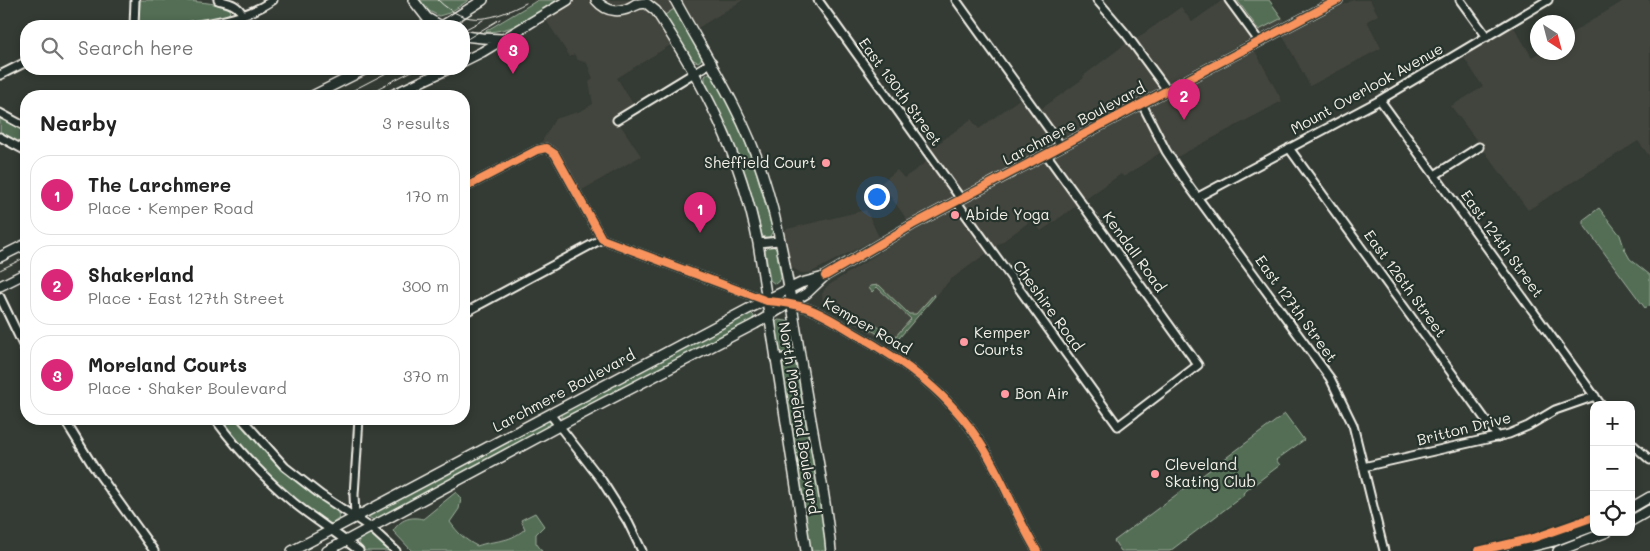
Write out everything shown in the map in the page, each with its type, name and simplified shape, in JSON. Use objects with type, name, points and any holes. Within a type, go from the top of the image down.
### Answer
[{"type":"main road","points":[[413,0],[431,20]]},
{"type":"main road","points":[[451,20],[483,0]]},
{"type":"main road","points":[[470,58],[568,0]]},
{"type":"main road","name":"North Moreland Boulevard","points":[[596,0],[603,7],[618,11],[646,3],[653,7],[695,72],[736,159],[747,193],[758,243],[806,551]]},
{"type":"main road","points":[[632,7],[642,0]]},
{"type":"main road","name":"North Moreland Boulevard","points":[[676,0],[712,62],[745,128],[762,172],[779,240],[791,303],[831,551]]},
{"type":"main road","name":"Larchmere Boulevard","points":[[292,551],[766,300],[806,281],[825,276],[912,225],[1259,42],[1332,1]]},
{"type":"main road","points":[[470,37],[505,38]]},
{"type":"main road","points":[[324,90],[354,75]]},
{"type":"main road","points":[[403,90],[435,75]]},
{"type":"main road","points":[[0,258],[20,247]]},
{"type":"main road","points":[[0,286],[20,276]]},
{"type":"main road","name":"Larchmere Boulevard","points":[[327,551],[768,316],[814,288],[825,276]]},
{"type":"main road","points":[[1635,506],[1650,497]]},
{"type":"main road","points":[[1635,519],[1650,510]]},
{"type":"main road","points":[[1513,551],[1554,541],[1590,528]]},
{"type":"main road","points":[[1558,551],[1597,536]]},
{"type":"street","points":[[134,20],[135,0]]},
{"type":"street","points":[[218,0],[232,3],[240,9],[243,15]]},
{"type":"street","points":[[228,20],[243,15],[273,0]]},
{"type":"street","name":"East 130th Street","points":[[818,0],[959,200]]},
{"type":"street","points":[[956,0],[1061,146]]},
{"type":"street","points":[[1097,0],[1126,34],[1167,90]]},
{"type":"street","points":[[1229,0],[1259,42]]},
{"type":"street","points":[[1460,0],[1487,37]]},
{"type":"street","name":"Mount Overlook Avenue","points":[[1198,196],[1380,100],[1548,0]]},
{"type":"street","points":[[617,120],[712,62]]},
{"type":"street","points":[[0,75],[20,65]]},
{"type":"street","name":"East 124th Street","points":[[1380,100],[1598,401]]},
{"type":"street","name":"East 127th Street","points":[[1142,104],[1166,151],[1330,378],[1353,425],[1384,551]]},
{"type":"street","points":[[0,113],[20,124]]},
{"type":"street","points":[[0,138],[20,148]]},
{"type":"street","points":[[1435,175],[1479,147]]},
{"type":"street","points":[[470,185],[537,150],[546,148],[555,154],[602,239],[470,310]]},
{"type":"street","name":"East 126th Street","points":[[1289,148],[1498,437]]},
{"type":"street","name":"Kendall Road","points":[[1046,154],[1198,365],[1118,426]]},
{"type":"street","name":"Cheshire Road","points":[[959,200],[1118,426]]},
{"type":"street","name":"Kemper Road","points":[[602,239],[766,300],[791,303],[806,308],[827,317],[909,366],[946,399],[981,443],[1037,551]]},
{"type":"street","points":[[758,243],[779,240]]},
{"type":"street","points":[[0,297],[20,339]]},
{"type":"street","points":[[775,359],[800,356]]},
{"type":"street","name":"Britton Drive","points":[[1363,467],[1498,437],[1528,426],[1560,408],[1595,396]]},
{"type":"street","points":[[550,414],[602,481],[628,522],[642,551]]},
{"type":"street","points":[[68,425],[93,466],[154,551]]},
{"type":"street","points":[[220,425],[244,457],[264,476],[294,503],[359,551]]},
{"type":"street","points":[[248,425],[286,467],[321,495],[371,528],[396,551]]},
{"type":"street","points":[[355,516],[354,496],[359,425]]},
{"type":"street","points":[[1634,446],[1650,460]]},
{"type":"shaded area","points":[[533,0],[743,0],[617,78],[636,109],[617,120],[641,156],[577,193],[555,154],[537,150],[555,119],[581,111],[593,104],[589,82],[593,79],[587,63],[578,60],[574,54],[570,57]]},
{"type":"shaded area","points":[[1223,0],[1226,4],[1232,0],[1270,0],[1285,20],[908,221],[881,183],[897,170],[904,178],[935,156],[931,149],[971,119],[979,129],[1022,97],[1034,114],[1084,78],[1083,76],[1128,42],[1129,44],[1181,7],[1192,22]]},
{"type":"shaded area","points":[[1353,0],[1370,0],[1378,15],[1367,21],[1381,48],[1310,86],[1283,36]]},
{"type":"shaded area","points":[[1625,0],[1650,0],[1650,157],[1638,141],[1528,210],[1451,106],[1483,87],[1463,56],[1513,26],[1530,54],[1530,60],[1575,60],[1575,31]]},
{"type":"shaded area","points":[[1255,51],[1282,101],[1177,157],[1170,146],[1124,177],[1121,174],[1041,231],[1032,220],[950,280],[893,346],[826,307],[823,303],[822,294],[826,287],[910,233]]},
{"type":"shaded area","points":[[866,210],[879,237],[810,273],[801,273],[791,267],[783,230]]},
{"type":"green space","points":[[140,0],[210,3],[229,8],[230,12],[225,16],[209,20],[139,20]]},
{"type":"green space","points":[[418,0],[469,0],[449,13],[439,16],[427,10]]},
{"type":"green space","points":[[538,0],[561,0],[534,17],[515,26],[484,32]]},
{"type":"green space","points":[[1237,0],[1269,0],[1282,18],[1259,30]]},
{"type":"green space","points":[[674,9],[702,55],[701,60],[698,62],[693,60],[665,15]]},
{"type":"green space","points":[[709,73],[715,75],[743,133],[773,231],[769,238],[762,235],[752,195],[738,156],[723,118],[705,81],[705,76]]},
{"type":"green space","points":[[0,113],[20,124],[20,148],[0,137]]},
{"type":"green space","points":[[1599,208],[1620,235],[1630,259],[1650,275],[1650,305],[1645,308],[1583,224],[1583,220]]},
{"type":"green space","points":[[770,245],[776,249],[781,277],[775,284],[770,280],[765,250]]},
{"type":"green space","points":[[879,285],[909,314],[916,314],[934,294],[935,296],[894,344],[868,328],[871,322],[894,338],[911,319],[877,287],[872,292],[869,288],[870,286]]},
{"type":"green space","points":[[748,313],[754,316],[752,321],[567,418],[561,418],[561,413]]},
{"type":"green space","points":[[778,320],[787,321],[793,332],[794,341],[792,352],[780,355],[775,323]]},
{"type":"green space","points":[[792,360],[799,367],[828,551],[809,551],[780,367],[783,363]]},
{"type":"green space","points":[[1285,414],[1304,440],[1276,460],[1280,465],[1170,551],[1121,551],[1114,541]]},
{"type":"green space","points":[[550,419],[552,425],[380,518],[374,520],[368,517],[368,514]]},
{"type":"green space","points":[[224,425],[243,425],[286,470],[337,511],[339,518],[332,524],[328,523],[264,472]]},
{"type":"green space","points":[[456,492],[461,499],[459,509],[450,522],[469,541],[477,546],[513,537],[525,529],[521,520],[535,513],[544,526],[536,534],[536,543],[542,551],[412,551],[393,531],[406,519],[423,519]]},
{"type":"green space","points":[[366,534],[373,535],[390,551],[365,551],[358,542]]},
{"type":"tram line","points":[[438,0],[459,15],[470,18],[492,17],[526,3]]},
{"type":"tram line","points":[[470,37],[500,19]]},
{"type":"tram line","points":[[470,27],[483,20]]},
{"type":"tram line","points":[[354,90],[382,75]]},
{"type":"tram line","points":[[375,90],[404,75]]},
{"type":"tram line","points":[[0,270],[20,260]]},
{"type":"cycle path","points":[[825,276],[912,225],[1338,0]]},
{"type":"cycle path","points":[[470,185],[537,150],[546,148],[555,154],[602,239],[767,301],[792,304],[813,310],[891,355],[925,380],[969,426],[989,457],[1022,525],[1037,551]]},
{"type":"cycle path","points":[[1478,551],[1534,538],[1590,518]]},
{"type":"place","name":"Moreland Courts","points":[[513,74]]},
{"type":"place","name":"Shakerland","points":[[1184,120]]},
{"type":"place","name":"Sheffield Court","points":[[826,163]]},
{"type":"place","name":"Abide Yoga","points":[[955,215]]},
{"type":"place","name":"The Larchmere","points":[[700,233]]},
{"type":"place","name":"Kemper Courts","points":[[964,342]]},
{"type":"place","name":"Bon Air","points":[[1005,394]]},
{"type":"place","name":"Cleveland Skating Club","points":[[1155,474]]}]
